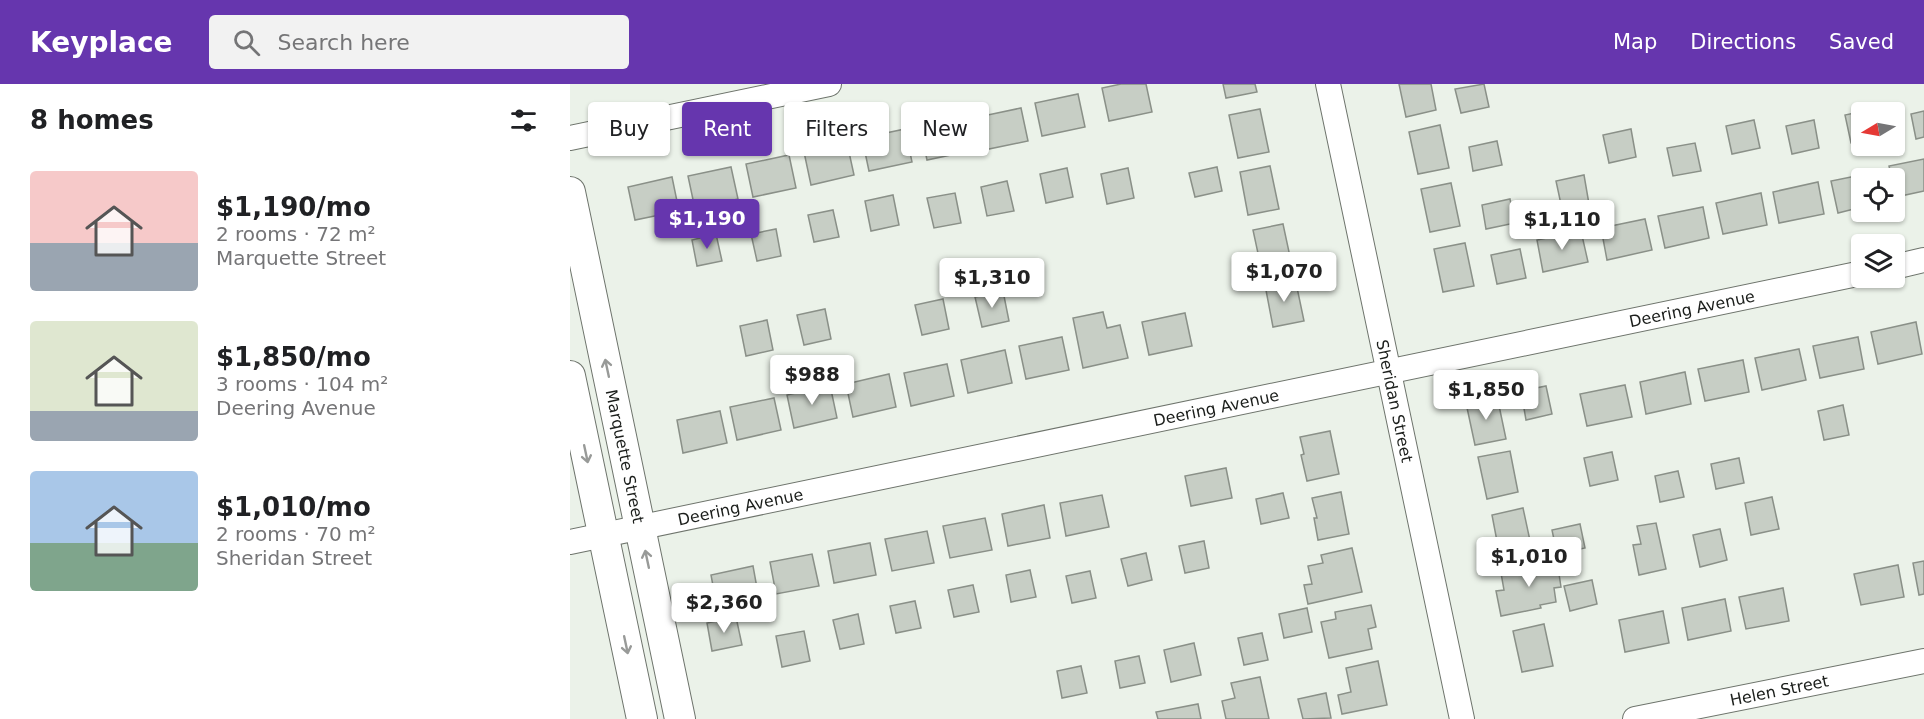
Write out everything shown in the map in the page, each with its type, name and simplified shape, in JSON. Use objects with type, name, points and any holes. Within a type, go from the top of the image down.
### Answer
[{"type":"street","points":[[570,138],[829,84]]},
{"type":"street","name":"Sheridan Street","points":[[1328,84],[1462,719]]},
{"type":"street","name":"Marquette Street","points":[[570,192],[680,719]]},
{"type":"street","points":[[1905,264],[1924,260]]},
{"type":"street","name":"Deering Avenue","points":[[570,542],[1851,275]]},
{"type":"street","points":[[570,376],[642,719]]},
{"type":"street","name":"Helen Street","points":[[1635,719],[1924,661]]},
{"type":"building","points":[[1121,84],[1146,84],[1152,112],[1109,121],[1102,88]]},
{"type":"building","points":[[1223,84],[1255,84],[1257,92],[1226,98]]},
{"type":"building","points":[[1399,84],[1431,84],[1436,110],[1406,117]]},
{"type":"building","points":[[1484,84],[1489,107],[1461,113],[1455,89]]},
{"type":"building","points":[[1078,94],[1085,127],[1042,136],[1035,103]]},
{"type":"building","points":[[1021,108],[1028,141],[989,149],[989,115]]},
{"type":"building","points":[[1260,109],[1269,152],[1238,158],[1229,115]]},
{"type":"building","points":[[1924,111],[1924,137],[1916,139],[1911,114]]},
{"type":"building","points":[[1851,114],[1851,143],[1845,115]]},
{"type":"building","points":[[1754,120],[1760,148],[1732,154],[1726,126]]},
{"type":"building","points":[[1814,120],[1819,148],[1792,154],[1786,126]]},
{"type":"building","points":[[1440,125],[1449,168],[1418,174],[1409,132]]},
{"type":"building","points":[[1631,129],[1636,157],[1609,163],[1603,135]]},
{"type":"building","points":[[901,130],[901,156],[911,156],[912,162],[869,171],[866,156],[889,156],[889,132]]},
{"type":"building","points":[[1497,141],[1502,165],[1473,171],[1469,147]]},
{"type":"building","points":[[1695,143],[1701,171],[1673,176],[1667,148]]},
{"type":"building","points":[[789,156],[796,188],[753,197],[746,164]]},
{"type":"building","points":[[805,156],[850,156],[854,175],[811,185]]},
{"type":"building","points":[[926,156],[946,156],[927,160]]},
{"type":"building","points":[[1924,159],[1924,191],[1905,195],[1905,168],[1890,168],[1889,166]]},
{"type":"building","points":[[1270,166],[1279,209],[1248,215],[1240,172]]},
{"type":"building","points":[[731,167],[738,199],[695,209],[688,176]]},
{"type":"building","points":[[1217,167],[1222,191],[1195,197],[1189,173]]},
{"type":"building","points":[[1067,168],[1073,197],[1046,203],[1040,174]]},
{"type":"building","points":[[1128,168],[1134,198],[1107,204],[1101,174]]},
{"type":"building","points":[[1584,175],[1589,204],[1562,209],[1556,181]]},
{"type":"building","points":[[672,177],[679,211],[635,220],[628,187]]},
{"type":"building","points":[[1851,177],[1851,210],[1838,213],[1831,181]]},
{"type":"building","points":[[1007,181],[1014,211],[987,216],[981,187]]},
{"type":"building","points":[[1818,182],[1824,214],[1779,223],[1773,192]]},
{"type":"building","points":[[1451,183],[1460,226],[1430,232],[1421,189]]},
{"type":"building","points":[[955,193],[961,223],[934,228],[927,198]]},
{"type":"building","points":[[1761,193],[1767,225],[1723,234],[1716,203]]},
{"type":"building","points":[[893,195],[899,225],[871,231],[865,201]]},
{"type":"building","points":[[1510,199],[1515,223],[1486,229],[1482,205]]},
{"type":"building","points":[[1703,207],[1709,238],[1665,248],[1658,216]]},
{"type":"building","points":[[833,210],[839,237],[814,242],[808,215]]},
{"type":"building","points":[[1645,219],[1652,250],[1607,260],[1601,228]]},
{"type":"building","points":[[1283,224],[1292,266],[1262,272],[1253,230]]},
{"type":"building","points":[[776,229],[781,256],[757,261],[751,234]]},
{"type":"building","points":[[1581,231],[1588,262],[1543,272],[1537,240]]},
{"type":"building","points":[[716,234],[722,261],[697,266],[692,240]]},
{"type":"building","points":[[1465,243],[1474,286],[1443,292],[1434,249]]},
{"type":"building","points":[[1520,249],[1526,278],[1497,284],[1491,255]]},
{"type":"building","points":[[1295,278],[1304,321],[1273,327],[1265,285]]},
{"type":"building","points":[[1003,291],[1009,321],[982,327],[975,297]]},
{"type":"building","points":[[943,299],[949,329],[922,335],[915,305]]},
{"type":"building","points":[[825,309],[831,339],[804,345],[797,315]]},
{"type":"building","points":[[1103,312],[1107,328],[1120,325],[1128,358],[1083,368],[1073,318]]},
{"type":"building","points":[[1185,313],[1192,346],[1149,355],[1142,322]]},
{"type":"building","points":[[767,320],[773,350],[746,356],[740,326]]},
{"type":"building","points":[[1916,322],[1922,354],[1878,364],[1871,332]]},
{"type":"building","points":[[1062,337],[1069,370],[1026,379],[1019,346]]},
{"type":"building","points":[[1858,337],[1864,369],[1820,378],[1813,346]]},
{"type":"building","points":[[1799,349],[1806,380],[1762,390],[1755,358]]},
{"type":"building","points":[[1005,350],[1012,383],[968,393],[961,360]]},
{"type":"building","points":[[1743,360],[1749,392],[1705,401],[1698,369]]},
{"type":"building","points":[[947,364],[954,396],[911,406],[904,373]]},
{"type":"building","points":[[1685,372],[1691,404],[1646,414],[1640,382]]},
{"type":"building","points":[[889,374],[896,407],[853,417],[846,384]]},
{"type":"building","points":[[830,385],[837,418],[794,428],[787,395]]},
{"type":"building","points":[[1625,385],[1632,417],[1587,426],[1580,394]]},
{"type":"building","points":[[1546,386],[1552,414],[1526,420],[1521,391]]},
{"type":"building","points":[[1497,396],[1506,439],[1475,445],[1466,403]]},
{"type":"building","points":[[774,398],[781,430],[737,440],[730,407]]},
{"type":"building","points":[[1843,405],[1849,435],[1824,440],[1818,411]]},
{"type":"building","points":[[720,411],[727,443],[683,453],[677,420]]},
{"type":"building","points":[[1330,431],[1339,474],[1307,481],[1301,455],[1304,454],[1300,437]]},
{"type":"building","points":[[1510,451],[1518,492],[1487,499],[1478,457]]},
{"type":"building","points":[[1612,452],[1618,480],[1590,486],[1584,458]]},
{"type":"building","points":[[1739,458],[1744,483],[1716,489],[1711,464]]},
{"type":"building","points":[[1226,468],[1232,498],[1191,506],[1185,476]]},
{"type":"building","points":[[1678,471],[1684,497],[1660,502],[1655,476]]},
{"type":"building","points":[[1341,492],[1349,534],[1318,540],[1314,518],[1317,518],[1312,498]]},
{"type":"building","points":[[1283,493],[1289,518],[1261,524],[1256,499]]},
{"type":"building","points":[[1102,495],[1109,527],[1066,536],[1060,503]]},
{"type":"building","points":[[1772,497],[1779,529],[1751,535],[1745,503]]},
{"type":"building","points":[[1044,505],[1050,538],[1008,546],[1002,514]]},
{"type":"building","points":[[1523,508],[1532,550],[1500,557],[1492,515]]},
{"type":"building","points":[[985,518],[992,550],[950,558],[943,526]]},
{"type":"building","points":[[1656,523],[1666,569],[1639,575],[1633,545],[1641,544],[1637,526]]},
{"type":"building","points":[[1580,524],[1585,548],[1557,554],[1552,530]]},
{"type":"building","points":[[1720,529],[1727,560],[1700,567],[1693,535]]},
{"type":"building","points":[[927,531],[934,563],[892,571],[885,539]]},
{"type":"building","points":[[1204,541],[1209,568],[1185,573],[1179,546]]},
{"type":"building","points":[[870,543],[876,575],[834,583],[828,551]]},
{"type":"building","points":[[1352,548],[1362,592],[1308,604],[1304,585],[1312,584],[1308,566],[1323,563],[1321,555]]},
{"type":"building","points":[[1146,553],[1152,580],[1128,586],[1121,559]]},
{"type":"building","points":[[812,554],[819,586],[776,594],[770,562]]},
{"type":"building","points":[[1557,561],[1561,587],[1554,588],[1556,602],[1540,605],[1541,608],[1501,616],[1496,591],[1504,590],[1501,573]]},
{"type":"building","points":[[1924,561],[1924,594],[1919,595],[1913,563]]},
{"type":"building","points":[[1898,565],[1904,597],[1861,605],[1854,574]]},
{"type":"building","points":[[753,566],[759,599],[717,607],[711,575]]},
{"type":"building","points":[[1030,570],[1036,597],[1011,602],[1006,575]]},
{"type":"building","points":[[1090,571],[1096,598],[1072,603],[1066,576]]},
{"type":"building","points":[[1592,580],[1597,604],[1570,611],[1564,586]]},
{"type":"building","points":[[973,585],[979,612],[954,617],[948,590]]},
{"type":"building","points":[[1783,588],[1789,621],[1746,629],[1739,597]]},
{"type":"building","points":[[1725,599],[1731,631],[1688,640],[1682,608]]},
{"type":"building","points":[[915,601],[921,628],[896,633],[890,606]]},
{"type":"building","points":[[1371,605],[1376,627],[1368,629],[1372,649],[1329,658],[1321,622],[1336,619],[1335,612]]},
{"type":"building","points":[[1307,608],[1312,632],[1284,638],[1279,614]]},
{"type":"building","points":[[1663,611],[1669,643],[1625,652],[1619,620]]},
{"type":"building","points":[[858,614],[864,644],[840,649],[833,620]]},
{"type":"building","points":[[736,617],[742,645],[712,651],[707,623]]},
{"type":"building","points":[[1544,624],[1553,666],[1522,672],[1513,631]]},
{"type":"building","points":[[804,631],[810,661],[782,667],[776,636]]},
{"type":"building","points":[[1262,633],[1268,660],[1244,665],[1238,638]]},
{"type":"building","points":[[1194,643],[1201,675],[1171,682],[1164,650]]},
{"type":"building","points":[[1139,656],[1145,683],[1120,688],[1115,661]]},
{"type":"building","points":[[1378,661],[1387,705],[1342,714],[1338,695],[1351,692],[1346,668]]},
{"type":"building","points":[[1081,666],[1087,693],[1062,698],[1057,671]]},
{"type":"building","points":[[1260,677],[1269,719],[1226,719],[1222,701],[1235,698],[1231,683]]},
{"type":"building","points":[[1326,693],[1331,718],[1303,719],[1298,699]]},
{"type":"building","points":[[1198,704],[1201,719],[1158,719],[1156,712]]}]
